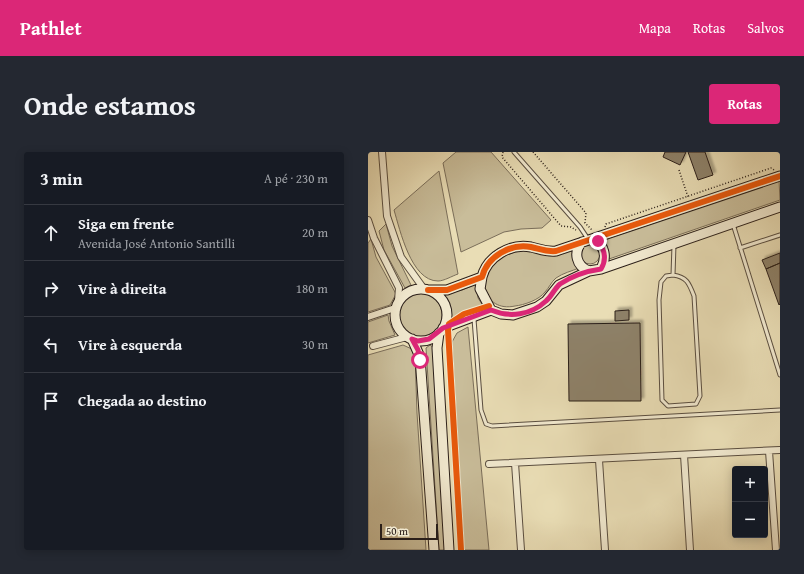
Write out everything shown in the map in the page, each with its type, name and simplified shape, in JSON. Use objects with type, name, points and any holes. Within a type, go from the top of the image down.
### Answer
[{"type":"street","points":[[382,152],[387,216],[401,257],[426,290],[440,297],[446,316],[437,348],[449,550]]},
{"type":"street","points":[[779,175],[589,238],[556,251],[546,252],[525,247],[504,251],[494,257],[485,267],[480,289],[491,310],[501,314],[513,315],[537,307],[546,301],[559,285],[589,271],[601,269],[780,207]]},
{"type":"street","points":[[368,220],[374,238],[399,288],[395,315],[398,328],[410,338],[420,357],[434,550]]},
{"type":"street","points":[[589,238],[600,243],[604,251],[604,261],[601,269]]},
{"type":"street","points":[[589,238],[578,248],[577,259],[580,265],[589,271]]},
{"type":"street","points":[[368,317],[397,305],[412,290],[447,290],[482,277]]},
{"type":"street","points":[[373,346],[410,338],[424,341],[441,331],[491,310]]},
{"type":"street","points":[[489,464],[599,460],[780,450]]},
{"type":"street","points":[[770,451],[776,550]]},
{"type":"street","points":[[684,455],[690,550]]},
{"type":"street","points":[[599,460],[605,550]]},
{"type":"street","points":[[515,463],[521,550]]},
{"type":"lane","points":[[514,152],[589,238]]},
{"type":"lane","points":[[733,223],[780,375]]},
{"type":"lane","points":[[740,248],[780,235]]},
{"type":"lane","points":[[673,275],[674,243]]},
{"type":"lane","points":[[673,275],[682,276],[688,280],[694,296],[700,396],[696,404],[688,406],[668,406],[662,400],[659,300],[661,282],[666,276],[673,275]]},
{"type":"lane","points":[[474,317],[481,410],[486,424],[492,426],[780,410]]},
{"type":"path","points":[[503,152],[502,157],[561,226],[571,227],[574,231],[585,223]]},
{"type":"path","points":[[534,152],[586,213],[585,223],[589,238]]},
{"type":"path","points":[[604,228],[606,224],[772,168],[779,175]]},
{"type":"path","points":[[679,170],[688,197]]},
{"type":"shaded area","points":[[456,152],[491,152],[551,220],[542,228],[521,229],[504,232],[461,252],[443,163]]},
{"type":"shaded area","points":[[439,171],[458,274],[438,281],[429,279],[421,273],[414,264],[403,241],[394,210]]},
{"type":"shaded area","points":[[779,180],[780,200],[609,259],[608,249],[601,239]]},
{"type":"shaded area","points":[[386,224],[392,246],[411,285],[405,288],[384,250],[379,231]]},
{"type":"shaded area","points":[[371,239],[376,257],[396,294],[390,305],[368,312],[368,243]]},
{"type":"shaded area","points":[[590,244],[597,247],[600,254],[597,261],[590,264],[583,261],[580,254],[583,247]]},
{"type":"shaded area","points":[[573,249],[573,261],[579,268],[556,278],[542,295],[535,300],[519,305],[504,307],[495,304],[489,298],[485,290],[484,282],[486,273],[500,258],[508,254],[526,250]]},
{"type":"shaded area","points":[[476,284],[478,298],[484,307],[465,311],[450,322],[448,306],[441,294],[462,290]]},
{"type":"shaded area","points":[[420,293],[432,297],[438,303],[442,315],[438,327],[432,333],[420,337],[408,333],[402,327],[398,315],[402,303],[408,297]]},
{"type":"shaded area","points":[[388,315],[395,335],[368,343],[368,322]]},
{"type":"shaded area","points":[[468,327],[489,550],[464,550],[452,342],[457,333]]},
{"type":"shaded area","points":[[403,345],[414,350],[415,355],[417,413],[426,550],[368,550],[368,355]]},
{"type":"shaded area","points":[[430,345],[434,348],[446,550],[439,550],[426,348]]},
{"type":"building","points":[[665,152],[686,152],[680,165],[663,157]]},
{"type":"building","points":[[688,152],[705,152],[713,175],[698,180]]},
{"type":"building","points":[[780,253],[780,263],[766,269],[762,260]]},
{"type":"building","points":[[780,263],[780,304],[779,305],[766,269]]},
{"type":"building","points":[[629,310],[629,320],[615,321],[615,311]]},
{"type":"building","points":[[640,323],[641,401],[569,401],[568,324]]},
{"type":"cycle path","points":[[428,290],[447,290],[482,277],[489,263],[500,253],[508,249],[523,246],[546,251],[556,251],[780,176]]},
{"type":"cycle path","points":[[461,550],[448,330],[449,324],[464,314],[489,306]]},
{"type":"route","points":[[420,360],[418,350],[412,339],[424,341],[435,337],[443,328],[491,310],[508,315],[520,314],[537,307],[546,301],[550,298],[559,285],[589,271],[601,269],[605,256],[604,251],[598,241]]}]
